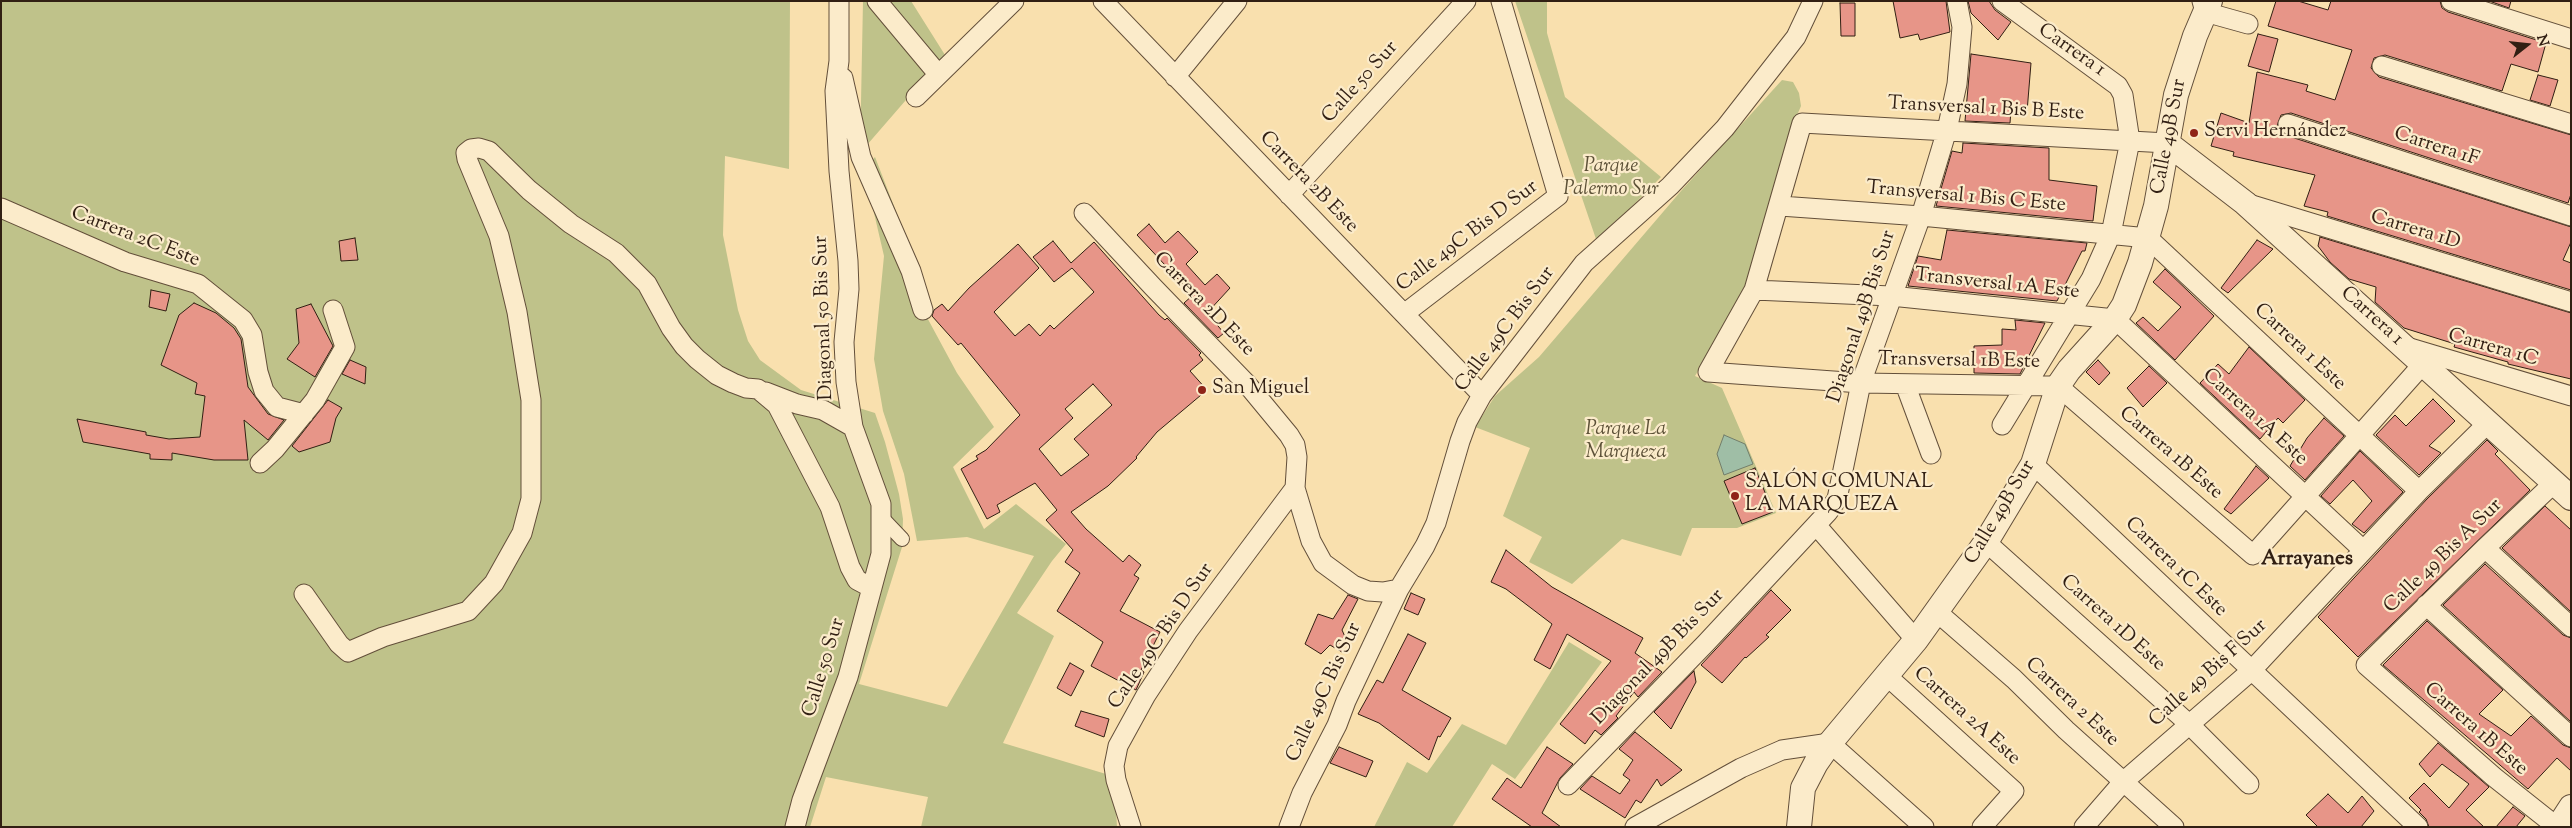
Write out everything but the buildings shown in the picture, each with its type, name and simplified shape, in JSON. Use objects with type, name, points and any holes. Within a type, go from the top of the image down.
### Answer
[{"type":"street","points":[[840,1],[839,61],[861,157],[911,271],[923,310]]},
{"type":"street","points":[[877,1],[938,74]]},
{"type":"street","points":[[916,98],[938,74],[1014,1]]},
{"type":"street","name":"Carrera 2B Este","points":[[1102,1],[1482,395]]},
{"type":"street","points":[[1175,77],[1237,1]]},
{"type":"street","name":"Calle 50 Sur","points":[[1289,195],[1466,1]]},
{"type":"street","name":"Calle 49C Bis D Sur","points":[[1404,314],[1558,196],[1501,1]]},
{"type":"street","name":"Calle 49C Bis Sur","points":[[1289,827],[1302,793],[1337,725],[1346,701],[1399,589],[1425,546],[1436,523],[1460,441],[1467,422],[1482,395],[1584,263],[1670,186],[1725,128],[1796,37],[1813,1]]},
{"type":"street","name":"Diagonal 49B Bis Sur","points":[[1568,785],[1706,643],[1828,512],[1840,489],[1861,382],[1921,216],[1947,130],[1957,84],[1962,27],[1957,1]]},
{"type":"street","name":"Carrera 1","points":[[2002,1],[2118,86],[2123,95],[2130,141]]},
{"type":"street","points":[[2451,1],[2571,39]]},
{"type":"street","points":[[2206,5],[2248,24]]},
{"type":"street","name":"Calle 49B Sur","points":[[1802,824],[1803,788],[1830,743],[1916,640],[1986,542],[2033,464],[2058,386],[2069,370],[2115,319],[2133,284],[2148,238],[2179,86],[2206,5]]},
{"type":"street","name":"Diagonal 50 Bis Sur","points":[[839,61],[835,91],[839,171],[848,261],[844,360],[853,427],[881,504],[882,518]]},
{"type":"street","points":[[2382,66],[2571,124]]},
{"type":"street","name":"Transversal 1 Bis B Este","points":[[1780,206],[1802,123],[2167,143]]},
{"type":"street","name":"Carrera 1F","points":[[2288,124],[2571,216]]},
{"type":"street","name":"Calle 49B Sur","points":[[2002,425],[2090,279],[2111,234],[2130,141]]},
{"type":"street","name":"Carrera 1","points":[[2167,143],[2245,203],[2563,491]]},
{"type":"street","points":[[304,594],[339,644],[348,652],[383,637],[468,611],[494,583],[522,533],[531,499],[531,400],[517,312],[499,236],[467,159],[466,153],[470,149],[488,151],[529,190],[571,224],[616,254],[647,284],[671,328],[684,346],[697,360],[717,375],[732,383],[758,389],[797,404],[823,410],[853,427]]},
{"type":"street","name":"Carrera 1D","points":[[2245,203],[2571,302]]},
{"type":"street","points":[[1754,290],[1780,206]]},
{"type":"street","name":"Transversal 1 Bis C Este","points":[[1780,206],[1921,216],[2148,238]]},
{"type":"street","name":"Carrera 2C Este","points":[[1,208],[125,262],[198,284],[243,320],[252,336],[258,372],[264,390],[277,407],[304,414]]},
{"type":"street","name":"Carrera 2D Este","points":[[1084,212],[1152,287],[1252,389],[1284,428],[1295,445],[1297,457],[1295,488]]},
{"type":"street","name":"Carrera 1 Este","points":[[2148,238],[2418,491]]},
{"type":"street","name":"Transversal 1A Este","points":[[1754,290],[1891,296],[2115,319]]},
{"type":"street","name":"Transversal 1B Este","points":[[1754,290],[1708,372],[1905,384],[2058,386]]},
{"type":"street","points":[[260,463],[275,449],[315,400],[345,347],[333,310]]},
{"type":"street","name":"Carrera 1A Este","points":[[2115,319],[2363,550]]},
{"type":"street","name":"Carrera 1C","points":[[2403,346],[2571,396]]},
{"type":"street","points":[[2306,495],[2423,364]]},
{"type":"street","points":[[1905,384],[1931,454]]},
{"type":"street","name":"Carrera 1B Este","points":[[2058,386],[2253,555],[2306,495]]},
{"type":"street","points":[[758,389],[777,405],[830,507],[850,567],[858,580],[872,588]]},
{"type":"street","name":"Calle 49 Bis F Sur","points":[[2084,827],[2123,782],[2251,672],[2418,491],[2488,423]]},
{"type":"street","name":"Carrera 1C Este","points":[[2033,464],[2251,672],[2418,827]]},
{"type":"street","points":[[1295,488],[1311,541],[1323,563],[1353,585],[1368,591],[1383,592],[1399,589]]},
{"type":"street","name":"Calle 49C Bis D Sur","points":[[1131,827],[1116,780],[1114,766],[1118,746],[1146,695],[1188,631],[1295,488]]},
{"type":"street","name":"Calle 49 Bis A Sur","points":[[2366,665],[2485,548],[2563,491]]},
{"type":"street","points":[[882,518],[902,539]]},
{"type":"street","name":"Calle 50 Sur","points":[[795,827],[802,800],[848,677],[882,554],[882,518]]},
{"type":"street","points":[[1816,524],[1916,640]]},
{"type":"street","name":"Carrera 1D Este","points":[[1986,542],[2189,724],[2249,784]]},
{"type":"street","points":[[2485,548],[2571,627]]},
{"type":"street","points":[[2426,604],[2571,737]]},
{"type":"street","name":"Carrera 2 Este","points":[[1937,612],[2014,679],[2123,782],[2174,827]]},
{"type":"street","name":"Carrera 1B Este","points":[[2366,665],[2494,777],[2558,827]]},
{"type":"street","name":"Carrera 2A Este","points":[[1887,676],[2014,791],[1982,827]]},
{"type":"street","points":[[1635,827],[1690,794],[1740,768],[1782,750],[1830,743],[1924,827]]},
{"type":"street","points":[[2558,827],[2571,806]]},
{"type":"green space","points":[[1,1],[790,1],[789,169],[725,156],[723,235],[738,310],[748,341],[760,360],[801,390],[875,413],[885,442],[899,494],[903,519],[902,547],[859,684],[947,707],[1034,556],[967,537],[917,541],[904,474],[883,411],[874,359],[884,256],[864,170],[875,157],[921,276],[923,310],[957,373],[994,427],[953,467],[984,529],[1016,504],[1066,544],[1052,561],[1017,613],[1054,636],[1003,743],[1106,774],[1116,809],[1117,827],[921,827],[928,797],[826,777],[810,827],[1,827]]},
{"type":"green space","points":[[863,1],[911,1],[945,55],[860,153]]},
{"type":"green space","name":"Parque Palermo Sur","points":[[1515,1],[1547,1],[1547,33],[1565,97],[1661,177],[1597,242]]},
{"type":"green space","name":"Parque La Marqueza","points":[[1782,80],[1793,82],[1799,93],[1801,106],[1789,134],[1747,287],[1695,376],[1722,388],[1776,513],[1737,528],[1692,528],[1681,556],[1622,539],[1572,584],[1529,562],[1542,537],[1503,516],[1530,448],[1475,427],[1495,396],[1539,357],[1681,191]]},
{"type":"green space","points":[[1569,642],[1602,662],[1515,779],[1492,764],[1452,827],[1374,827],[1407,762],[1427,773],[1462,724],[1506,745]]},
{"type":"shaded area","points":[[1724,435],[1745,444],[1753,464],[1724,475],[1717,454]]},
{"type":"place","name":"Servi Hernández","points":[[2194,133]]},
{"type":"place","name":"San Miguel","points":[[1202,390]]},
{"type":"place","name":"SALÓN COMUNAL LA MARQUEZA","points":[[1735,496]]},
{"type":"district","name":"Arrayanes","points":[[2307,560]]}]
